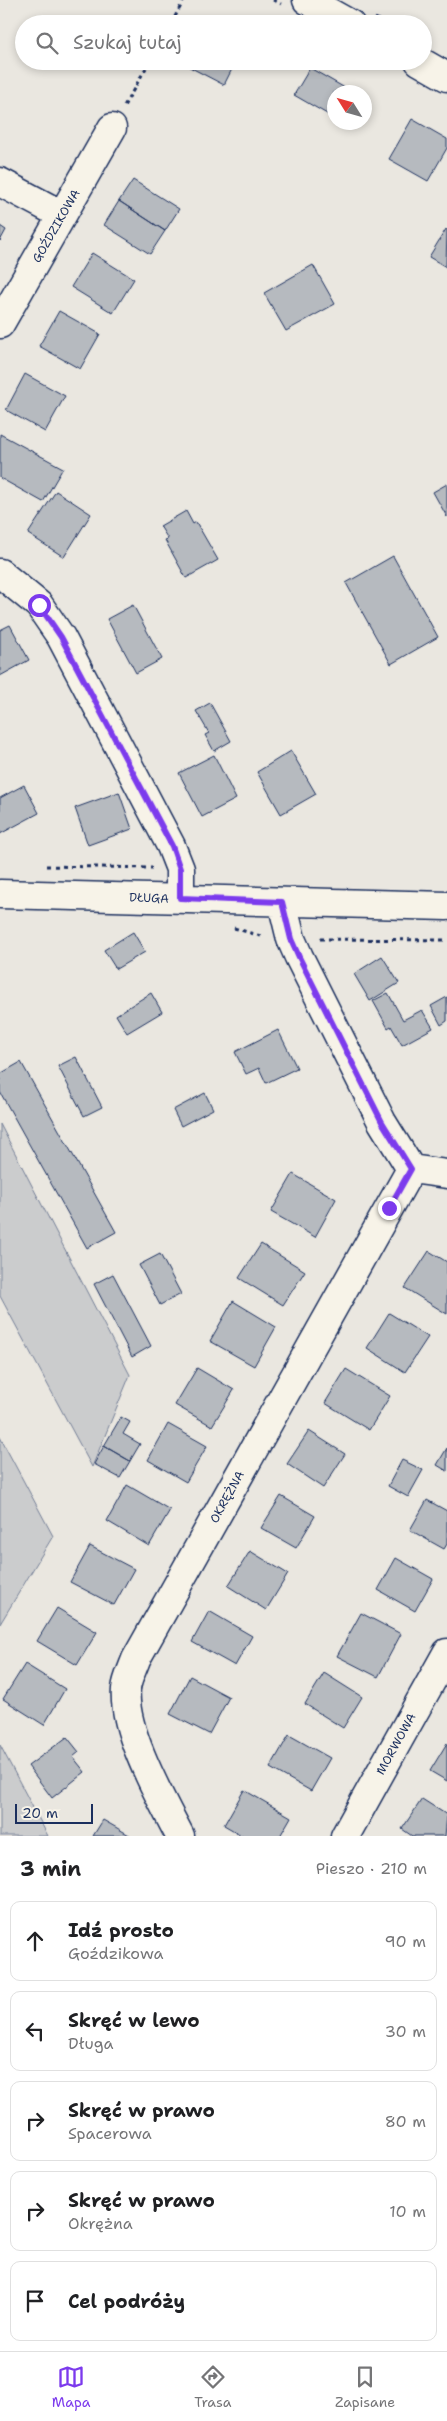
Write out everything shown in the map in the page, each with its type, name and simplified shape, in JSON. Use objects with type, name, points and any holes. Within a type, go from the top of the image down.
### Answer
[{"type":"street","points":[[307,0],[334,15]]},
{"type":"street","points":[[432,68],[447,77]]},
{"type":"street","name":"GOŹDZIKOWA","points":[[0,324],[112,128]]},
{"type":"street","points":[[0,182],[62,215]]},
{"type":"street","points":[[0,573],[39,605],[61,637],[172,846],[180,869],[180,898]]},
{"type":"street","name":"DŁUGA","points":[[0,894],[447,906]]},
{"type":"street","points":[[282,902],[291,939],[382,1122],[411,1169],[447,1174]]},
{"type":"street","name":"OKRĘŻNA","points":[[180,1836],[159,1796],[126,1716],[126,1687],[136,1660],[411,1169]]},
{"type":"street","name":"MORWOWA","points":[[345,1836],[447,1653]]},
{"type":"path","points":[[176,15],[184,0]]},
{"type":"path","points":[[112,128],[145,70]]},
{"type":"path","points":[[231,927],[267,938],[447,940]]},
{"type":"shaded area","points":[[0,1124],[130,1375],[92,1467],[0,1296]]},
{"type":"shaded area","points":[[0,1437],[53,1536],[0,1624]]},
{"type":"shaded area","points":[[0,1745],[48,1836],[0,1836]]},
{"type":"building","points":[[195,70],[232,70],[224,85]]},
{"type":"building","points":[[309,70],[314,70],[340,85],[327,85],[327,114],[294,95]]},
{"type":"building","points":[[412,119],[447,139],[447,148],[428,181],[389,159]]},
{"type":"building","points":[[133,180],[179,209],[165,231],[119,201]]},
{"type":"building","points":[[119,201],[165,231],[150,254],[104,225]]},
{"type":"building","points":[[0,226],[6,230],[0,241]]},
{"type":"building","points":[[447,230],[446,267],[429,257]]},
{"type":"building","points":[[92,253],[134,279],[113,313],[71,287]]},
{"type":"building","points":[[313,265],[335,304],[286,331],[264,293]]},
{"type":"building","points":[[59,311],[100,334],[80,369],[39,346]]},
{"type":"building","points":[[25,374],[65,396],[45,432],[6,410]]},
{"type":"building","points":[[0,434],[63,468],[43,502],[0,478]]},
{"type":"building","points":[[447,484],[447,517],[433,492]]},
{"type":"building","points":[[56,491],[91,514],[64,557],[28,534]]},
{"type":"building","points":[[186,511],[193,524],[196,522],[218,560],[186,578],[165,540],[168,539],[160,526]]},
{"type":"building","points":[[393,556],[438,637],[391,664],[346,583]]},
{"type":"building","points":[[133,605],[162,659],[136,673],[107,619]]},
{"type":"building","points":[[10,625],[29,660],[0,676],[0,630]]},
{"type":"building","points":[[210,703],[231,741],[214,751],[205,735],[209,733],[196,711]]},
{"type":"building","points":[[291,751],[316,794],[281,814],[257,772]]},
{"type":"building","points":[[214,755],[236,799],[202,817],[179,773]]},
{"type":"building","points":[[24,785],[39,813],[0,834],[0,798]]},
{"type":"building","points":[[119,792],[132,829],[88,845],[75,808]]},
{"type":"building","points":[[133,932],[145,952],[116,969],[104,950]]},
{"type":"building","points":[[382,956],[399,983],[370,1001],[354,974]]},
{"type":"building","points":[[151,993],[162,1012],[127,1033],[116,1015]]},
{"type":"building","points":[[388,993],[403,1020],[422,1010],[433,1028],[402,1045],[391,1026],[388,1028],[373,1001]]},
{"type":"building","points":[[447,997],[447,1021],[441,1025],[431,1006]]},
{"type":"building","points":[[278,1030],[297,1068],[266,1083],[259,1068],[246,1074],[235,1052]]},
{"type":"building","points":[[76,1057],[102,1107],[84,1116],[58,1066]]},
{"type":"building","points":[[21,1062],[116,1232],[87,1248],[0,1092],[0,1074]]},
{"type":"building","points":[[205,1093],[213,1109],[181,1126],[173,1110]]},
{"type":"building","points":[[293,1174],[336,1199],[315,1237],[271,1212]]},
{"type":"building","points":[[261,1244],[305,1271],[283,1305],[239,1278]]},
{"type":"building","points":[[429,1251],[447,1262],[447,1314],[405,1288]]},
{"type":"building","points":[[160,1254],[181,1294],[160,1305],[139,1265]]},
{"type":"building","points":[[113,1274],[151,1346],[132,1357],[94,1284]]},
{"type":"building","points":[[233,1301],[276,1327],[254,1366],[210,1341]]},
{"type":"building","points":[[389,1313],[428,1337],[405,1372],[367,1348]]},
{"type":"building","points":[[197,1368],[234,1390],[212,1426],[175,1405]]},
{"type":"building","points":[[346,1369],[390,1396],[369,1430],[325,1403]]},
{"type":"building","points":[[121,1417],[130,1422],[123,1434],[140,1444],[130,1461],[104,1446]]},
{"type":"building","points":[[168,1424],[207,1446],[186,1482],[148,1460]]},
{"type":"building","points":[[309,1431],[345,1454],[323,1488],[287,1464]]},
{"type":"building","points":[[104,1446],[130,1461],[120,1478],[94,1464]]},
{"type":"building","points":[[447,1448],[447,1471],[437,1465]]},
{"type":"building","points":[[402,1460],[423,1470],[408,1497],[388,1486]]},
{"type":"building","points":[[127,1485],[170,1510],[149,1546],[107,1521]]},
{"type":"building","points":[[281,1496],[315,1516],[296,1548],[261,1528]]},
{"type":"building","points":[[427,1500],[447,1511],[447,1544],[444,1549],[410,1530]]},
{"type":"building","points":[[90,1546],[134,1569],[114,1605],[70,1582]]},
{"type":"building","points":[[250,1551],[288,1574],[266,1610],[228,1586]]},
{"type":"building","points":[[396,1558],[433,1579],[415,1611],[378,1590]]},
{"type":"building","points":[[57,1608],[97,1632],[77,1665],[37,1641]]},
{"type":"building","points":[[209,1611],[252,1636],[235,1666],[192,1642]]},
{"type":"building","points":[[361,1613],[401,1634],[378,1677],[337,1656]]},
{"type":"building","points":[[25,1664],[65,1689],[44,1725],[3,1699]]},
{"type":"building","points":[[324,1673],[362,1697],[343,1728],[305,1704]]},
{"type":"building","points":[[190,1676],[229,1697],[209,1734],[170,1714]]},
{"type":"building","points":[[289,1735],[330,1758],[311,1791],[270,1768]]},
{"type":"building","points":[[67,1737],[79,1752],[73,1757],[85,1772],[52,1798],[28,1766]]},
{"type":"building","points":[[447,1743],[447,1781],[430,1771]]},
{"type":"building","points":[[244,1790],[291,1817],[280,1836],[243,1836],[224,1825]]},
{"type":"building","points":[[422,1799],[447,1815],[445,1836],[412,1836],[402,1829]]},
{"type":"building","points":[[103,1820],[131,1836],[93,1836]]},
{"type":"route","points":[[39,605],[61,637],[172,846],[180,869],[180,898],[282,902],[291,939],[299,957],[382,1122],[411,1169],[389,1208]]}]
